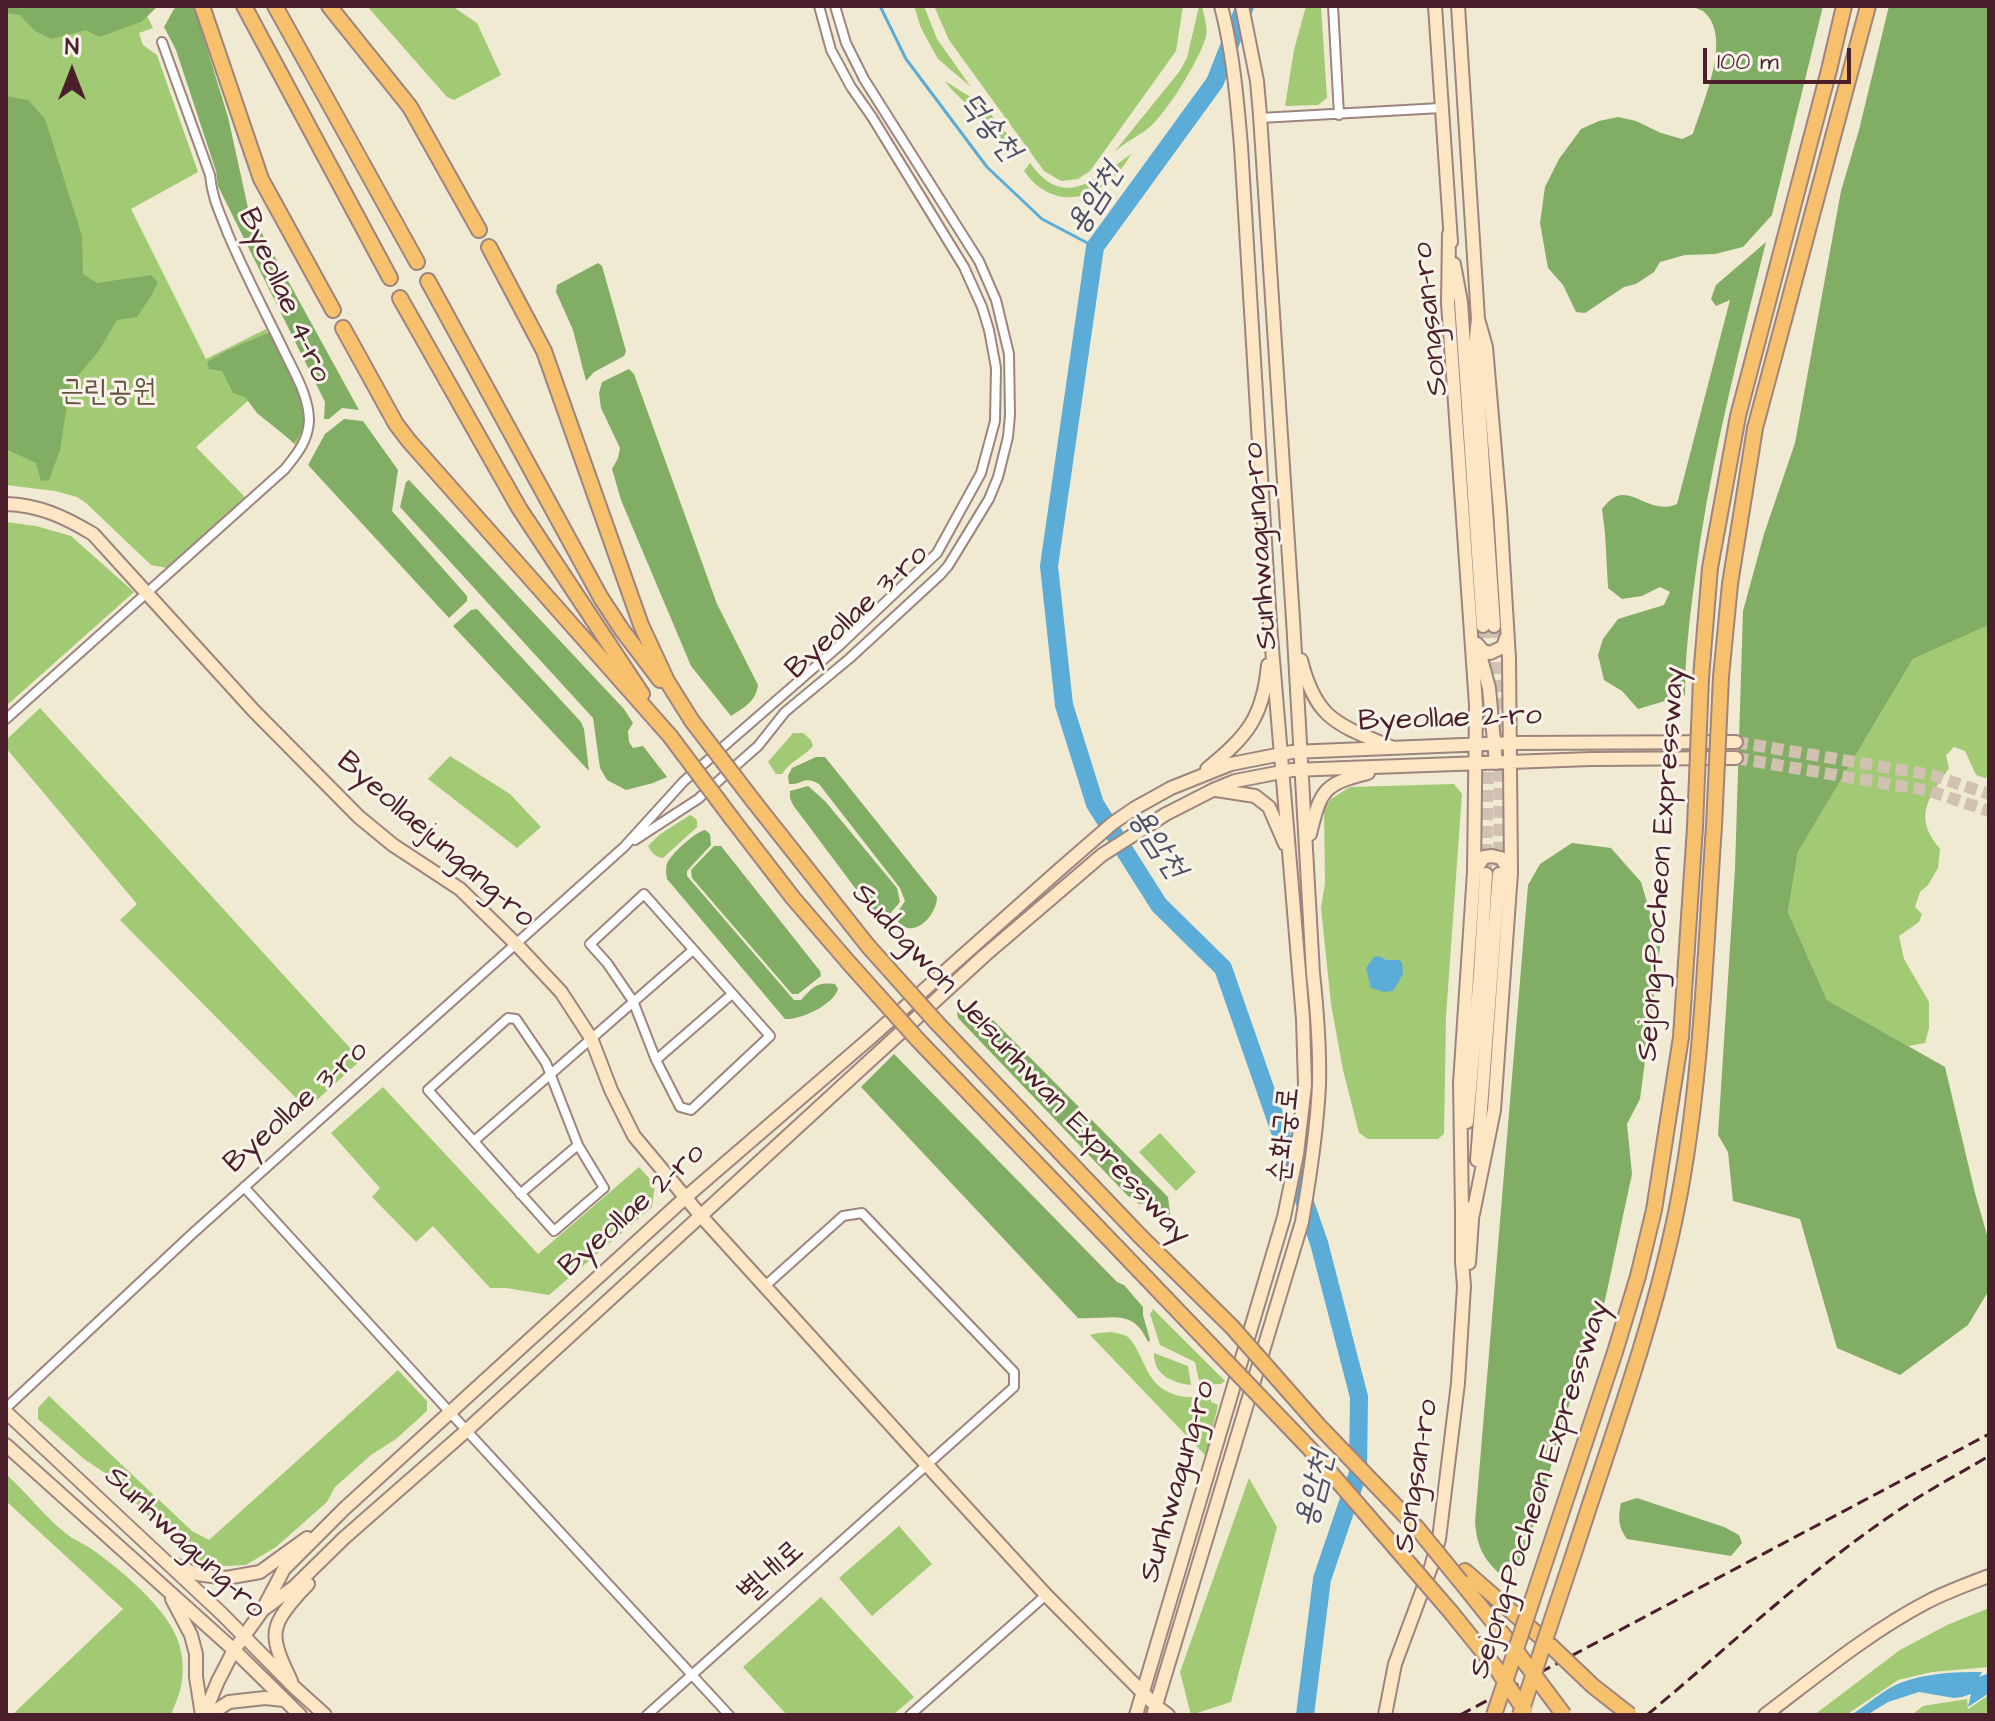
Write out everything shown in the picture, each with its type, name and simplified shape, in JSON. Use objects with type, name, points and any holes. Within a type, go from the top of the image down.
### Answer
[{"type":"highway","points":[[202,6],[261,179],[333,310]]},
{"type":"highway","points":[[244,6],[390,278]]},
{"type":"highway","points":[[275,6],[417,262]]},
{"type":"highway","points":[[329,6],[410,107],[479,230]]},
{"type":"highway","name":"Sejong-Pocheon Expressway","points":[[1494,1715],[1629,1306],[1654,1210],[1681,1037],[1710,568],[1738,416],[1844,6]]},
{"type":"highway","name":"Sejong-Pocheon Expressway","points":[[1520,1715],[1635,1365],[1677,1207],[1694,1107],[1721,677],[1730,584],[1755,428],[1868,6]]},
{"type":"highway","points":[[489,247],[544,351],[641,625],[667,681],[692,721]]},
{"type":"highway","name":"Sudogwon Je1sunhwan Expressway","points":[[428,281],[601,598],[622,630],[868,946],[1140,1236],[1232,1327],[1319,1426],[1463,1576],[1564,1715]]},
{"type":"highway","name":"Sudogwon Je1sunhwan Expressway","points":[[400,298],[519,508],[670,736],[793,898],[918,1040],[1310,1449],[1450,1611],[1496,1668],[1528,1715]]},
{"type":"highway","points":[[343,328],[396,424],[409,441],[670,736]]},
{"type":"highway","points":[[1463,1576],[1551,1646],[1593,1686],[1630,1715]]},
{"type":"street","name":"Byeollae 3-ro","points":[[6,1410],[244,1187],[624,847],[684,781],[839,646],[937,553],[981,473],[995,421],[996,368],[989,330],[964,267],[831,50],[819,6]]},
{"type":"street","name":"Byeollae 3-ro","points":[[624,847],[698,799],[758,746],[785,712],[850,658],[940,575],[989,499],[998,477],[1008,437],[1010,404],[1009,354],[996,300],[979,261],[864,79],[846,43],[835,6]]},
{"type":"street","name":"Sunhwagung-ro","points":[[1221,6],[1236,84],[1271,634],[1297,940]]},
{"type":"street","points":[[1242,6],[1257,81],[1260,117],[1441,108]]},
{"type":"street","points":[[1333,6],[1339,115]]},
{"type":"street","name":"Songsan-ro","points":[[1435,6],[1449,234],[1448,303],[1481,632]]},
{"type":"street","name":"Songsan-ro","points":[[1458,6],[1478,319],[1475,347],[1481,632]]},
{"type":"street","name":"Byeollae 4-ro","points":[[6,719],[285,469],[301,450],[307,435],[309,419],[297,377],[240,262],[212,194],[210,175],[162,42]]},
{"type":"street","name":"Sunhwagung-ro","points":[[1260,117],[1313,973]]},
{"type":"street","points":[[1468,1213],[1460,1083],[1511,763],[1500,510],[1486,347],[1478,319]]},
{"type":"street","name":"Byeollaejungang-ro","points":[[6,504],[45,510],[69,519],[93,534],[254,711],[359,817],[393,845],[460,889],[517,945],[561,992],[591,1038],[611,1090],[634,1136],[701,1216],[1046,1595],[1143,1694],[1154,1710],[1168,1715]]},
{"type":"street","points":[[1294,631],[1306,682],[1318,705],[1337,723],[1394,748]]},
{"type":"street","points":[[1481,632],[1483,651],[1490,653],[1503,647],[1507,633]]},
{"type":"street","points":[[1481,632],[1496,763]]},
{"type":"street","points":[[1468,1213],[1494,1110],[1493,873],[1476,765],[1481,632]]},
{"type":"street","points":[[1197,777],[1247,732],[1259,710],[1266,684],[1271,634]]},
{"type":"street","name":"Byeollae 2-ro","points":[[205,1715],[234,1650],[262,1611],[284,1569],[344,1509],[686,1197],[1113,823],[1145,801],[1231,764],[1301,752],[1511,743],[1736,742]]},
{"type":"street","name":"Byeollae 2-ro","points":[[262,1611],[294,1587],[344,1538],[466,1431],[972,966],[1069,881],[1125,839],[1180,807],[1235,781],[1301,770],[1605,759],[1736,758]]},
{"type":"street","points":[[1306,849],[1316,810],[1325,791],[1340,780],[1390,767]]},
{"type":"street","points":[[1213,790],[1255,796],[1269,807],[1289,853]]},
{"type":"street","points":[[644,894],[693,950],[770,1036],[691,1110],[680,1107],[656,1060],[633,1001],[590,944],[644,894]]},
{"type":"street","name":"순화궁로","points":[[1271,1263],[1297,1154],[1305,1085],[1297,940]]},
{"type":"street","points":[[474,1141],[693,950]]},
{"type":"street","name":"순화궁로","points":[[1278,1299],[1302,1222],[1313,1155],[1319,1085],[1318,1018],[1313,973]]},
{"type":"street","points":[[656,1060],[732,994]]},
{"type":"street","points":[[508,1018],[516,1019],[552,1074],[578,1145],[604,1188],[554,1231],[428,1090],[508,1018]]},
{"type":"street","points":[[520,1194],[578,1145]]},
{"type":"street","points":[[244,1187],[729,1715]]},
{"type":"street","points":[[765,1286],[843,1216],[862,1213],[1014,1372],[1014,1387],[927,1465]]},
{"type":"street","name":"Songsan-ro","points":[[1385,1715],[1395,1664],[1439,1539],[1458,1383],[1464,1286],[1462,1262],[1468,1213]]},
{"type":"street","name":"Sunhwagung-ro","points":[[1136,1715],[1271,1263]]},
{"type":"street","name":"Sunhwagung-ro","points":[[1154,1710],[1278,1299]]},
{"type":"street","name":"Sunhwagung-ro","points":[[6,1410],[325,1715]]},
{"type":"street","name":"Sunhwagung-ro","points":[[6,1445],[234,1650],[300,1715]]},
{"type":"street","name":"별내1로","points":[[647,1715],[927,1465]]},
{"type":"street","points":[[165,1561],[197,1574],[226,1578],[260,1572],[344,1509]]},
{"type":"street","points":[[294,1687],[277,1646],[276,1626],[344,1538]]},
{"type":"street","points":[[1765,1715],[1851,1649],[1898,1618],[1929,1601],[1989,1576]]},
{"type":"street","points":[[167,1589],[191,1635],[205,1715],[229,1702],[265,1698],[284,1700]]},
{"type":"street","points":[[910,1715],[1046,1595]]},
{"type":"green space","name":"근린공원","points":[[6,6],[142,6],[153,28],[139,33],[143,45],[157,55],[198,172],[131,209],[206,359],[266,329],[296,391],[303,427],[297,447],[250,399],[196,447],[245,497],[167,568],[151,565],[77,497],[6,485]]},
{"type":"green space","points":[[6,6],[158,6],[141,22],[99,37],[86,30],[51,39],[35,31],[20,15],[6,13]]},
{"type":"green space","points":[[179,6],[194,6],[228,117],[248,208],[359,410],[342,408],[329,419],[324,419],[325,402],[218,186],[216,171],[176,50],[164,27]]},
{"type":"green space","points":[[367,6],[452,6],[477,23],[501,75],[454,100],[447,97]]},
{"type":"green space","points":[[914,6],[924,6],[937,39],[971,87],[938,59],[921,28]]},
{"type":"green space","points":[[934,6],[1183,6],[1176,51],[1090,171],[1078,179],[1061,181],[1044,171],[949,40]]},
{"type":"green space","points":[[1199,6],[1202,6],[1206,36],[1190,72],[1154,123],[1115,151],[1179,72],[1187,58]]},
{"type":"green space","points":[[1306,6],[1321,6],[1327,98],[1318,105],[1285,106],[1294,50]]},
{"type":"green space","points":[[1691,6],[1823,6],[1772,215],[1743,247],[1715,254],[1685,255],[1660,262],[1654,272],[1636,284],[1624,287],[1585,313],[1576,312],[1563,285],[1548,268],[1540,223],[1545,187],[1559,159],[1581,129],[1599,121],[1618,117],[1682,139],[1693,134],[1713,71],[1716,37],[1712,22],[1703,11]]},
{"type":"green space","points":[[1889,6],[1989,6],[1989,625],[1913,659],[1798,852],[1788,912],[1827,1000],[1945,1067],[1989,1242],[1989,1290],[1968,1325],[1900,1375],[1837,1348],[1800,1219],[1733,1201],[1728,1152],[1718,1135],[1735,869],[1743,611],[1764,534],[1795,443],[1841,191]]},
{"type":"green space","points":[[945,81],[983,105],[1017,146],[1013,157],[980,117]]},
{"type":"green space","points":[[6,96],[28,100],[45,119],[82,236],[83,274],[97,283],[151,275],[158,282],[137,317],[117,320],[98,352],[70,385],[60,450],[49,480],[41,481],[36,463],[6,449]]},
{"type":"green space","points":[[1131,154],[1109,181],[1081,196],[1051,194],[1024,171],[1030,163],[1055,185],[1067,188],[1080,186]]},
{"type":"green space","points":[[1766,242],[1706,504],[1690,618],[1685,695],[1638,709],[1622,691],[1604,680],[1598,655],[1603,639],[1618,619],[1664,605],[1670,592],[1660,587],[1642,596],[1622,599],[1608,588],[1602,509],[1613,498],[1624,495],[1660,507],[1677,504],[1730,300],[1716,306],[1711,299],[1716,285]]},
{"type":"green space","points":[[598,263],[602,266],[626,351],[624,356],[594,372],[586,381],[573,330],[556,292],[557,285]]},
{"type":"green space","points":[[270,332],[304,404],[306,425],[294,443],[257,413],[245,397],[233,393],[222,371],[209,369],[207,362]]},
{"type":"green space","points":[[629,369],[634,374],[717,604],[758,685],[752,699],[731,716],[691,666],[621,500],[612,469],[620,448],[601,408],[599,393],[602,382]]},
{"type":"green space","points":[[344,419],[363,421],[398,470],[392,511],[467,596],[467,601],[449,618],[308,465],[325,434]]},
{"type":"green space","points":[[409,480],[624,709],[633,723],[628,731],[629,742],[633,748],[643,746],[667,777],[626,790],[607,780],[600,768],[593,718],[400,507]]},
{"type":"green space","points":[[6,522],[36,526],[71,536],[134,592],[6,706]]},
{"type":"green space","points":[[477,609],[581,722],[589,771],[453,626],[471,610]]},
{"type":"green space","points":[[1989,625],[1989,777],[1976,775],[1965,751],[1954,747],[1946,755],[1949,768],[1930,798],[1925,817],[1927,827],[1940,849],[1938,868],[1920,892],[1915,907],[1922,914],[1919,922],[1899,936],[1904,959],[1929,1002],[1929,1028],[1925,1043],[1908,1046],[1827,1000],[1788,912],[1798,852],[1913,659]]},
{"type":"green space","points":[[40,708],[361,1060],[307,1109],[120,920],[137,904],[6,748],[6,740]]},
{"type":"green space","points":[[793,733],[803,733],[813,746],[782,774],[776,774],[768,762]]},
{"type":"green space","points":[[450,756],[510,794],[541,827],[517,848],[428,779]]},
{"type":"green space","points":[[816,757],[825,757],[937,897],[933,912],[918,927],[900,925],[895,916],[905,901],[900,888],[819,784],[806,780],[789,784],[788,776],[792,768]]},
{"type":"green space","points":[[1454,784],[1462,794],[1446,1016],[1444,1134],[1438,1139],[1368,1139],[1359,1133],[1331,1004],[1321,908],[1325,883],[1324,809],[1331,799],[1350,787]]},
{"type":"green space","points":[[808,786],[825,801],[897,888],[900,902],[888,916],[882,919],[873,912],[793,805],[790,791]]},
{"type":"green space","points":[[690,815],[696,820],[697,827],[663,858],[654,854],[648,846]]},
{"type":"green space","points":[[705,830],[710,834],[711,845],[687,871],[687,876],[794,1000],[801,1000],[819,985],[835,984],[838,989],[835,995],[823,1006],[799,1017],[785,1019],[667,879],[666,866],[672,856]]},
{"type":"green space","points":[[1572,843],[1611,848],[1641,882],[1660,947],[1640,1099],[1627,1124],[1632,1174],[1599,1328],[1584,1354],[1531,1534],[1514,1572],[1501,1575],[1482,1552],[1475,1522],[1528,885],[1540,864]]},
{"type":"green space","points":[[714,846],[721,846],[820,971],[821,976],[798,994],[792,994],[692,878],[691,870]]},
{"type":"green space","points":[[968,1005],[994,1021],[1168,1197],[1170,1214],[1166,1223],[1147,1203],[1139,1204],[1127,1195],[958,1018],[957,1012]]},
{"type":"green space","points":[[894,1054],[1117,1282],[1124,1285],[1143,1307],[1148,1342],[1142,1331],[1128,1320],[1078,1318],[861,1087]]},
{"type":"green space","points":[[383,1087],[538,1254],[639,1167],[655,1185],[652,1207],[549,1295],[490,1288],[433,1226],[416,1242],[372,1197],[380,1188],[331,1133]]},
{"type":"green space","points":[[1160,1133],[1196,1172],[1176,1191],[1139,1152]]},
{"type":"green space","points":[[1153,1309],[1225,1381],[1200,1385],[1195,1362],[1160,1345],[1150,1314]]},
{"type":"green space","points":[[1112,1332],[1130,1339],[1151,1377],[1164,1390],[1182,1397],[1211,1396],[1211,1402],[1218,1405],[1206,1456],[1090,1335]]},
{"type":"green space","points":[[1154,1353],[1188,1366],[1191,1385],[1165,1376],[1157,1367]]},
{"type":"green space","points":[[398,1370],[427,1401],[427,1411],[335,1487],[327,1502],[276,1547],[246,1565],[208,1565],[190,1556],[166,1536],[105,1473],[38,1419],[38,1408],[49,1396],[192,1531],[209,1540]]},
{"type":"green space","points":[[6,1474],[46,1516],[128,1578],[163,1614],[177,1638],[183,1669],[171,1715],[12,1715],[123,1609],[6,1501]]},
{"type":"green space","points":[[1249,1478],[1277,1527],[1231,1702],[1191,1715],[1180,1672]]},
{"type":"green space","points":[[1637,1498],[1724,1527],[1739,1535],[1742,1543],[1731,1556],[1627,1539],[1620,1522],[1621,1503]]},
{"type":"green space","points":[[899,1526],[932,1564],[872,1616],[839,1578]]},
{"type":"green space","points":[[821,1597],[914,1697],[893,1715],[787,1715],[743,1667]]},
{"type":"green space","points":[[1989,1608],[1989,1667],[1932,1672],[1898,1680],[1846,1715],[1814,1715],[1900,1650],[1947,1625]]},
{"type":"green space","points":[[1989,1695],[1989,1711],[1982,1715],[1912,1715],[1923,1706],[1967,1699],[1968,1709]]},
{"type":"water","points":[[1374,957],[1402,962],[1403,974],[1393,991],[1371,988],[1366,968]]},
{"type":"water","points":[[1982,1672],[1979,1677],[1989,1673],[1989,1693],[1968,1707],[1971,1694],[1954,1698],[1919,1692],[1888,1702],[1867,1715],[1851,1715],[1900,1683],[1940,1674]]},
{"type":"waterway","name":"덕송천","points":[[880,6],[906,59],[987,167],[1042,219],[1095,247]]},
{"type":"waterway","name":"용암천","points":[[1245,6],[1215,82],[1095,247],[1049,566],[1064,705],[1095,804],[1159,905],[1223,968],[1319,1243],[1359,1397],[1358,1473],[1322,1579],[1305,1715]]},
{"type":"tunnel","points":[[1483,626],[1484,659]]},
{"type":"tunnel","points":[[1494,626],[1500,750],[1499,866]]},
{"type":"tunnel","points":[[1486,874],[1487,721]]},
{"type":"tunnel","points":[[1736,742],[1932,775],[1989,794]]},
{"type":"tunnel","points":[[1736,758],[1930,791],[1989,811]]},
{"type":"railway","points":[[1460,1715],[1989,1434]]},
{"type":"railway","points":[[1647,1715],[1770,1609],[1866,1533],[1989,1456]]}]
